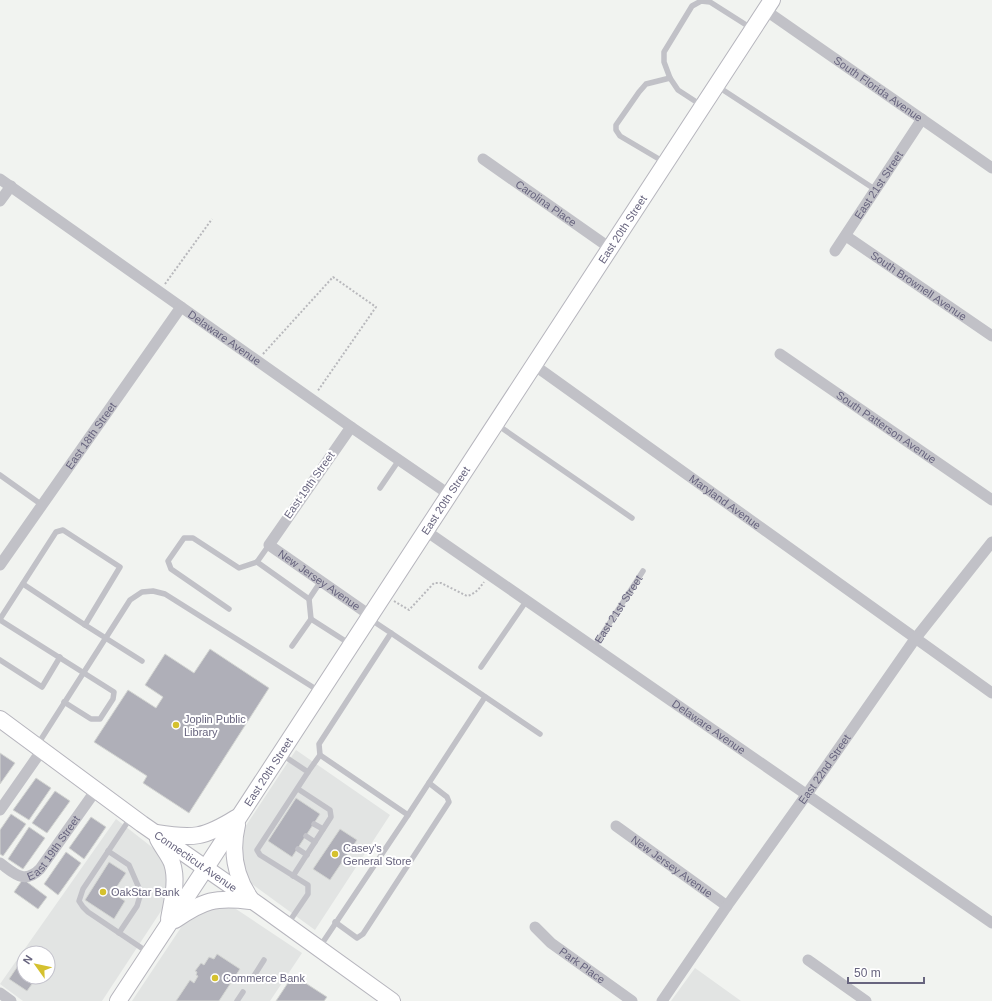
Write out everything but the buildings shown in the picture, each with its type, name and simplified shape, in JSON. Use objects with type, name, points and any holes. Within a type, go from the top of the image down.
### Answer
[{"type":"main road","name":"East 20th Street","points":[[118,1001],[769,5]]},
{"type":"main road","name":"Connecticut Avenue","points":[[0,719],[131,816],[392,1001]]},
{"type":"main road","points":[[154,832],[181,836],[203,835],[217,830],[240,816]]},
{"type":"main road","points":[[240,816],[234,840],[234,853],[240,881],[252,901]]},
{"type":"main road","points":[[154,832],[171,862],[174,877],[173,896],[168,926]]},
{"type":"main road","points":[[168,926],[193,908],[206,902],[224,899],[252,901]]},
{"type":"street","name":"South Florida Avenue","points":[[769,5],[922,119],[992,168]]},
{"type":"street","name":"East 21st Street","points":[[835,251],[922,119]]},
{"type":"street","name":"Carolina Place","points":[[483,159],[610,248]]},
{"type":"street","name":"Delaware Avenue","points":[[0,179],[399,460],[450,494]]},
{"type":"street","points":[[0,202],[11,186]]},
{"type":"street","name":"South Brownell Avenue","points":[[846,236],[992,336]]},
{"type":"street","name":"East 18th Street","points":[[0,565],[181,307]]},
{"type":"street","name":"South Patterson Avenue","points":[[780,354],[992,500]]},
{"type":"street","name":"Maryland Avenue","points":[[534,365],[992,693]]},
{"type":"street","name":"East 19th Street","points":[[269,544],[351,426]]},
{"type":"street","name":"Delaware Avenue","points":[[426,531],[808,794],[992,923]]},
{"type":"street","name":"East 22nd Street","points":[[662,1001],[915,639],[992,542]]},
{"type":"street","name":"New Jersey Avenue","points":[[269,544],[370,617]]},
{"type":"street","points":[[0,810],[39,748]]},
{"type":"street","name":"East 19th Street","points":[[0,863],[19,876],[23,877],[35,873],[96,790]]},
{"type":"street","name":"New Jersey Avenue","points":[[616,826],[727,906]]},
{"type":"street","name":"Park Place","points":[[535,927],[551,943],[632,1001]]},
{"type":"street","points":[[808,960],[866,1001]]},
{"type":"street","points":[[0,993],[11,1001]]},
{"type":"lane","points":[[703,106],[678,90],[670,78],[664,62],[664,52],[692,6],[701,1],[710,2],[753,29]]},
{"type":"lane","points":[[665,163],[620,136],[616,130],[616,125],[646,84],[670,78]]},
{"type":"lane","points":[[716,85],[876,190]]},
{"type":"lane","points":[[496,423],[632,518]]},
{"type":"lane","points":[[380,488],[399,460]]},
{"type":"lane","points":[[0,475],[42,505]]},
{"type":"lane","points":[[64,702],[92,719],[100,719],[113,699],[114,692],[0,620],[56,532],[63,530],[120,567],[85,625]]},
{"type":"lane","points":[[229,609],[171,569],[168,561],[184,538],[193,538],[239,568],[257,562],[269,544]]},
{"type":"lane","points":[[257,562],[309,599]]},
{"type":"lane","name":"East 21st Street","points":[[594,646],[643,571]]},
{"type":"lane","points":[[292,646],[311,619],[309,599],[321,581]]},
{"type":"lane","points":[[22,584],[142,661]]},
{"type":"lane","points":[[39,748],[64,702],[105,637],[130,600],[142,592],[152,591],[164,594],[320,692]]},
{"type":"lane","points":[[481,667],[527,600]]},
{"type":"lane","points":[[370,617],[391,633],[540,734]]},
{"type":"lane","points":[[311,619],[351,645]]},
{"type":"lane","points":[[287,926],[308,894],[308,885],[260,855],[257,850],[280,820],[298,788],[320,755],[319,744],[391,633]]},
{"type":"lane","points":[[0,660],[42,688],[60,657]]},
{"type":"lane","points":[[319,948],[485,697]]},
{"type":"lane","points":[[280,754],[308,772]]},
{"type":"lane","points":[[320,755],[408,814]]},
{"type":"lane","points":[[335,922],[357,938],[363,934],[449,802],[448,797],[429,783]]},
{"type":"lane","points":[[293,876],[331,817],[330,810],[298,788]]},
{"type":"lane","points":[[131,816],[83,889],[79,901],[88,912],[149,954]]},
{"type":"lane","points":[[314,824],[323,829]]},
{"type":"lane","points":[[306,836],[315,842]]},
{"type":"lane","points":[[298,849],[307,855]]},
{"type":"lane","points":[[108,851],[129,865],[139,888],[140,896],[137,906],[120,933]]},
{"type":"lane","points":[[252,979],[264,960]]},
{"type":"lane","points":[[237,1001],[243,992]]},
{"type":"path","points":[[160,292],[212,219]]},
{"type":"path","points":[[257,360],[333,277],[376,307],[312,399]]},
{"type":"path","points":[[384,594],[409,610],[434,583],[441,583],[467,596],[479,589],[489,575]]},
{"type":"shaded area","points":[[296,750],[390,815],[315,930],[246,878],[238,845],[243,830]]},
{"type":"shaded area","points":[[116,819],[153,848],[165,863],[169,878],[165,905],[102,1001],[23,1001],[0,984],[16,961],[16,985],[56,985],[56,945],[27,945]]},
{"type":"shaded area","points":[[207,907],[232,907],[302,953],[270,1001],[132,1001],[184,923]]},
{"type":"shaded area","points":[[695,968],[741,1001],[671,1001]]},
{"type":"place","name":"Joplin Public Library","points":[[176,725]]},
{"type":"place","name":"Casey's General Store","points":[[335,854]]},
{"type":"place","name":"OakStar Bank","points":[[103,892]]},
{"type":"place","name":"Commerce Bank","points":[[215,978]]}]
